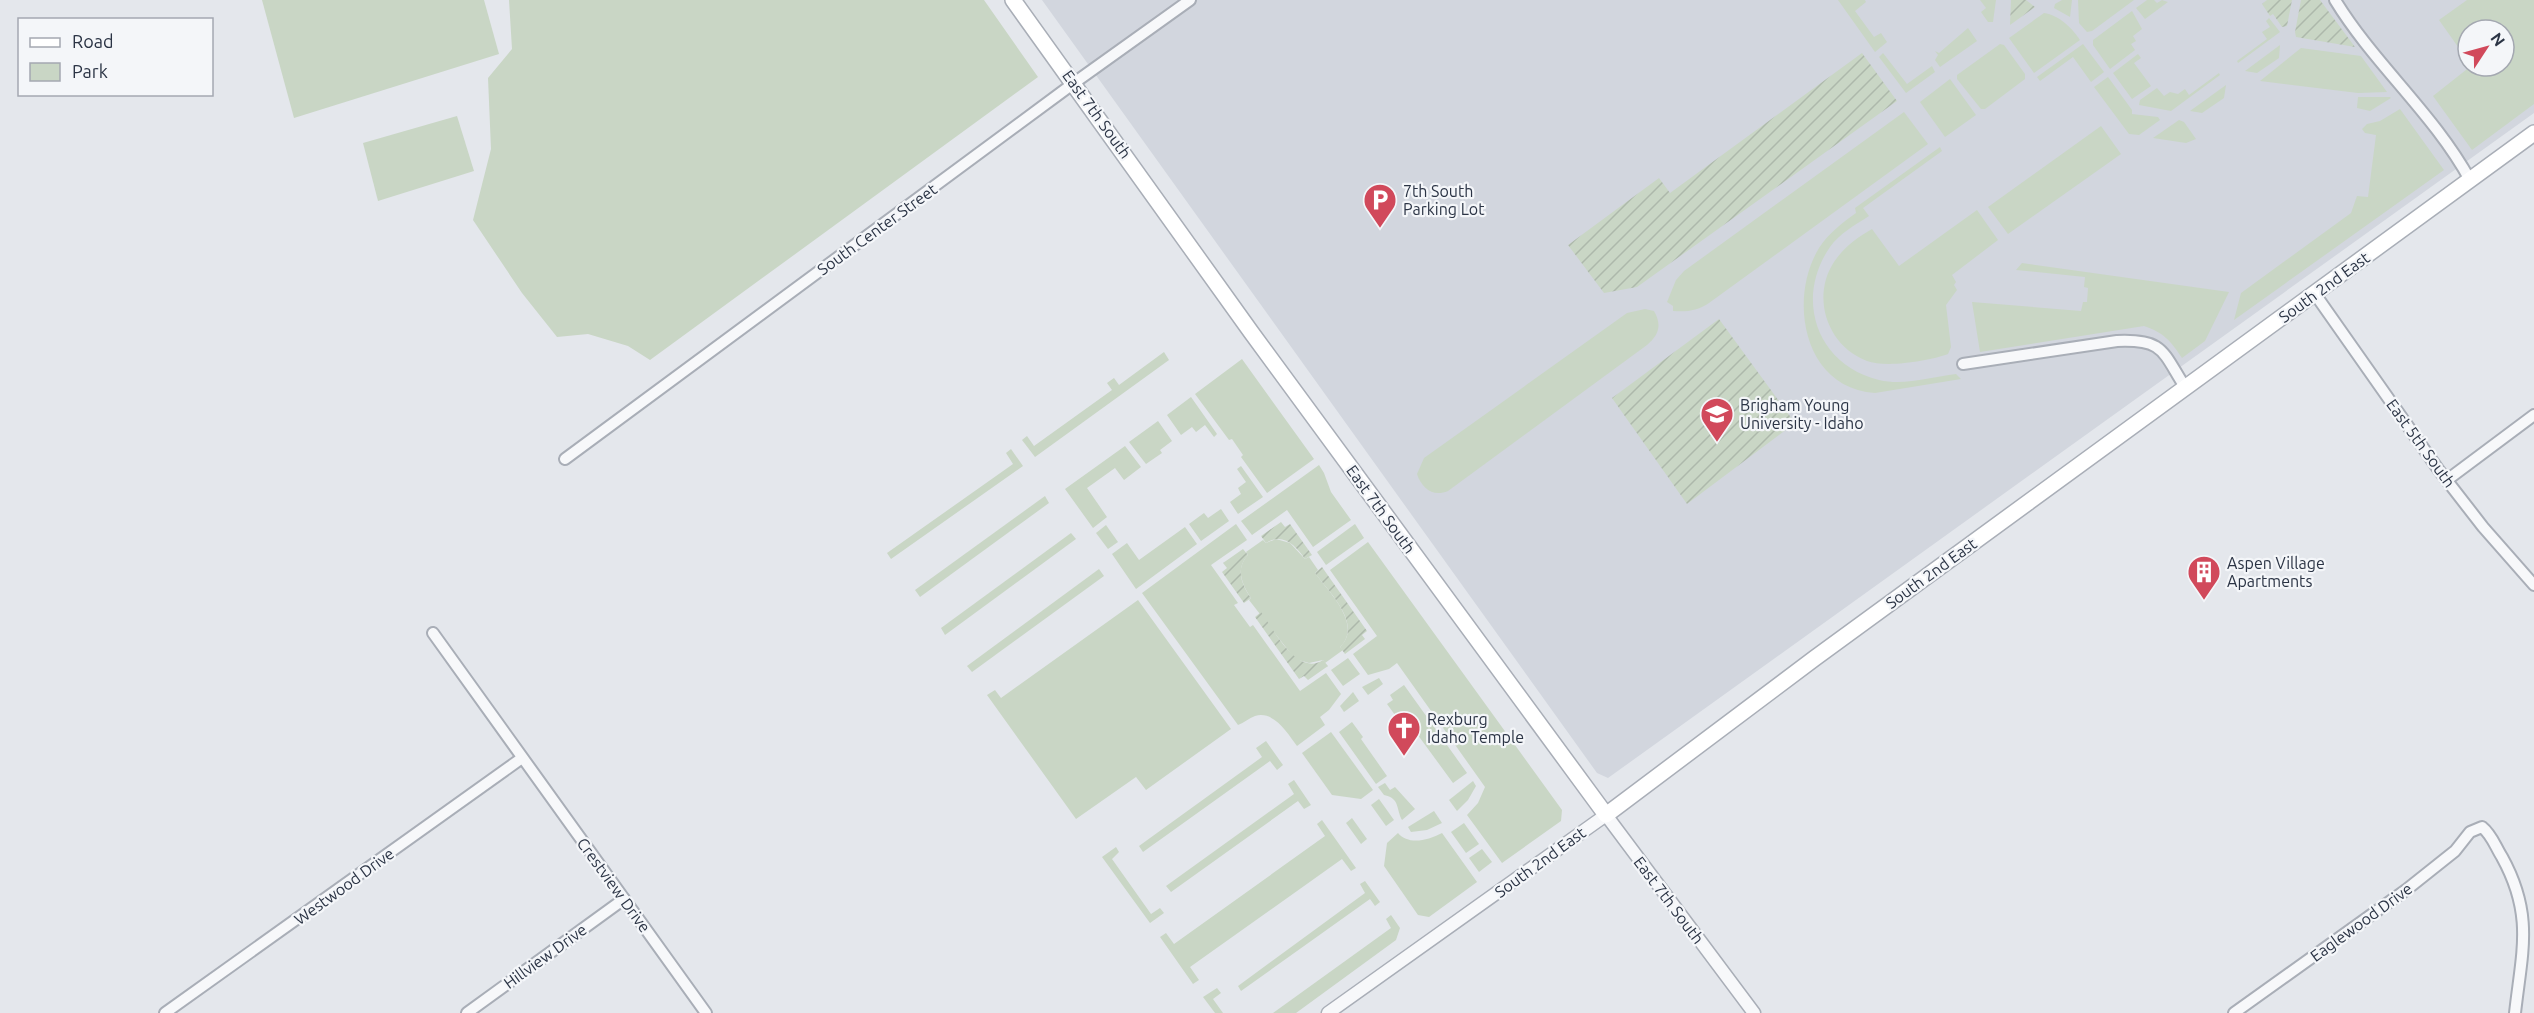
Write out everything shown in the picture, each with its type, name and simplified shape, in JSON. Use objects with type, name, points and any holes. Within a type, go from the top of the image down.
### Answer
[{"type":"main road","name":"East 7th South","points":[[1013,0],[1251,332],[1606,815]]},
{"type":"main road","name":"South 2nd East","points":[[1606,815],[1815,658],[2534,133]]},
{"type":"street","name":"South Center Street","points":[[565,459],[1190,0]]},
{"type":"street","points":[[2335,0],[2409,94],[2461,164],[2470,180]]},
{"type":"street","name":"East 5th South","points":[[2315,294],[2447,480],[2483,527],[2534,585]]},
{"type":"street","points":[[1963,364],[2118,341],[2143,340],[2156,345],[2186,387]]},
{"type":"street","points":[[2447,480],[2534,416]]},
{"type":"street","name":"Crestview Drive","points":[[433,633],[706,1013]]},
{"type":"street","name":"Westwood Drive","points":[[165,1013],[522,758]]},
{"type":"street","name":"South 2nd East","points":[[1328,1013],[1606,815]]},
{"type":"street","name":"East 7th South","points":[[1606,815],[1754,1013]]},
{"type":"street","name":"Eaglewood Drive","points":[[2234,1013],[2406,890],[2455,851],[2470,832],[2483,828],[2490,833],[2512,874],[2522,901],[2526,941],[2515,1013]]},
{"type":"street","name":"Hillview Drive","points":[[467,1013],[624,899]]},
{"type":"shaded area","name":"Brigham Young University - Idaho","points":[[1042,0],[2534,0],[2534,113],[1608,778],[1597,773]]},
{"type":"green space","points":[[262,0],[484,0],[499,54],[294,118]]},
{"type":"green space","points":[[509,0],[984,0],[1038,77],[650,360],[628,346],[588,334],[557,337],[522,293],[473,220],[491,149],[488,78],[512,49]]},
{"type":"green space","points":[[1838,0],[1865,0],[1866,2],[1855,11],[1874,37],[1881,33],[1887,42],[1875,52]]},
{"type":"green space","points":[[1980,0],[1996,0],[1993,22],[1988,22],[1981,12],[1986,8]]},
{"type":"green space","points":[[2011,0],[2026,0],[2035,7],[2010,25]]},
{"type":"green space","points":[[2062,0],[2072,0],[2070,17],[2054,8],[2055,4]]},
{"type":"green space","points":[[2078,0],[2134,0],[2092,31],[2087,32],[2079,23]]},
{"type":"green space","points":[[2147,0],[2154,0],[2157,3],[2162,0],[2168,2],[2145,19],[2136,8]]},
{"type":"green space","points":[[2267,0],[2292,0],[2287,26],[2282,27],[2273,14],[2270,16],[2262,4]]},
{"type":"green space","points":[[2301,0],[2320,0],[2355,47],[2296,37]]},
{"type":"green space","points":[[2467,0],[2534,0],[2534,104],[2472,150],[2433,96],[2456,78],[2516,78],[2516,18],[2456,18],[2456,44],[2439,20]]},
{"type":"green space","points":[[2132,11],[2142,29],[2133,36],[2136,41],[2131,44],[2135,50],[2110,69],[2093,45],[2093,40]]},
{"type":"green space","points":[[2044,13],[2055,16],[2065,23],[2080,40],[2034,73],[2009,38]]},
{"type":"green space","points":[[2269,18],[2280,32],[2238,63],[2237,61],[2267,39],[2262,32],[2270,27],[2266,21]]},
{"type":"green space","points":[[1968,28],[1977,41],[1940,67],[1935,60],[1938,55],[1935,51],[1939,53]]},
{"type":"green space","points":[[2000,44],[2004,45],[2025,74],[2025,79],[1985,109],[1981,109],[1957,79],[1957,75]]},
{"type":"green space","points":[[2083,44],[2104,72],[2091,82],[2073,57],[2040,81],[2037,77]]},
{"type":"green space","points":[[2280,45],[2279,58],[2257,73],[2245,71]]},
{"type":"green space","points":[[2301,48],[2361,56],[2387,92],[2358,93],[2260,81]]},
{"type":"green space","points":[[1862,53],[1897,101],[1637,287],[1604,293],[1568,245],[1659,178],[1670,193]]},
{"type":"green space","points":[[1883,53],[1907,84],[1932,66],[1935,72],[1906,93],[1879,57]]},
{"type":"green space","points":[[2138,54],[2141,58],[2134,63],[2151,86],[2132,99],[2113,73]]},
{"type":"green space","points":[[2219,73],[2220,75],[2171,111],[2139,105],[2140,100],[2157,88],[2164,96],[2170,92],[2178,94],[2185,89],[2189,95]]},
{"type":"green space","points":[[2108,77],[2132,110],[2132,114],[2158,117],[2160,120],[2139,135],[2129,134],[2094,87]]},
{"type":"green space","points":[[1950,79],[1976,115],[1945,137],[1920,102]]},
{"type":"green space","points":[[2226,85],[2224,98],[2202,113],[2190,111]]},
{"type":"green space","points":[[2358,97],[2391,98],[2370,111],[2357,108]]},
{"type":"green space","points":[[2400,109],[2444,170],[2234,320],[2241,293],[2351,213],[2357,196],[2368,197],[2376,135],[2365,133],[2362,129],[2367,124],[2380,121]]},
{"type":"green space","points":[[1904,112],[1928,144],[1709,303],[1692,310],[1673,311],[1673,306],[1667,302],[1676,280],[1684,271]]},
{"type":"green space","points":[[457,116],[474,171],[378,201],[363,143]]},
{"type":"green space","points":[[2179,120],[2184,122],[2196,139],[2186,143],[2153,138]]},
{"type":"green space","points":[[2101,126],[2121,154],[2008,234],[1988,207]]},
{"type":"green space","points":[[1940,147],[1942,151],[1863,208],[1869,216],[1848,230],[1830,247],[1819,267],[1814,288],[1813,308],[1818,327],[1827,345],[1840,360],[1858,372],[1888,382],[1908,382],[1956,374],[1961,379],[1875,393],[1851,387],[1832,375],[1817,358],[1808,338],[1804,315],[1805,291],[1810,269],[1819,248],[1836,229],[1856,213],[1855,208]]},
{"type":"green space","points":[[1977,210],[1998,240],[1952,275],[1957,290],[1946,305],[1951,347],[1948,354],[1908,363],[1885,364],[1867,361],[1853,354],[1842,344],[1827,319],[1824,290],[1827,276],[1834,262],[1846,248],[1872,229],[1899,266]]},
{"type":"green space","points":[[2022,263],[2229,292],[2205,341],[2182,358],[2166,338],[2144,326],[1980,352],[1972,302],[2081,311],[2083,302],[2087,302],[2088,288],[2084,287],[2085,277],[2016,270]]},
{"type":"green space","points":[[1645,309],[1654,311],[1658,321],[1657,334],[1647,345],[1448,491],[1438,493],[1425,488],[1417,474],[1424,458],[1627,313]]},
{"type":"green space","points":[[1719,319],[1795,423],[1687,504],[1612,398]]},
{"type":"green space","points":[[1164,352],[1169,360],[1035,457],[1022,440],[1027,436],[1034,446],[1112,390],[1107,383],[1114,378],[1119,385]]},
{"type":"green space","points":[[1242,359],[1314,459],[1267,493],[1241,457],[1243,455],[1232,439],[1229,440],[1195,394]]},
{"type":"green space","points":[[1191,397],[1217,434],[1214,437],[1205,425],[1196,432],[1192,427],[1181,435],[1167,415]]},
{"type":"green space","points":[[1158,421],[1172,441],[1160,450],[1162,453],[1146,464],[1129,442]]},
{"type":"green space","points":[[1125,446],[1141,467],[1124,480],[1115,468],[1087,488],[1107,517],[1093,528],[1065,489]]},
{"type":"green space","points":[[1011,449],[1023,466],[891,559],[887,553],[1013,464],[1006,453]]},
{"type":"green space","points":[[1319,465],[1331,492],[1351,520],[1313,547],[1287,510],[1252,535],[1241,521]]},
{"type":"green space","points":[[1241,466],[1263,497],[1238,514],[1230,502],[1241,494],[1238,488],[1246,482],[1237,469]]},
{"type":"green space","points":[[1045,496],[1049,503],[920,597],[915,590]]},
{"type":"green space","points":[[1221,509],[1229,521],[1201,541],[1189,524],[1204,513],[1208,518]]},
{"type":"green space","points":[[1281,522],[1285,527],[1290,524],[1312,555],[1305,559],[1298,549],[1283,540],[1272,540],[1266,543],[1261,536]]},
{"type":"green space","points":[[1236,524],[1247,540],[1211,565],[1238,603],[1234,605],[1250,627],[1253,625],[1300,691],[1326,673],[1341,694],[1329,710],[1320,717],[1325,725],[1297,746],[1280,724],[1268,716],[1255,716],[1238,725],[1142,593]]},
{"type":"green space","points":[[1355,524],[1364,538],[1326,565],[1317,552]]},
{"type":"green space","points":[[1106,525],[1118,542],[1108,549],[1096,533]]},
{"type":"green space","points":[[1185,527],[1197,544],[1136,589],[1112,554],[1127,543],[1139,560]]},
{"type":"green space","points":[[1071,533],[1076,539],[945,635],[941,628]]},
{"type":"green space","points":[[1276,539],[1290,543],[1305,559],[1309,557],[1318,570],[1315,573],[1335,599],[1346,619],[1348,629],[1346,638],[1340,647],[1343,650],[1325,663],[1323,660],[1309,663],[1295,659],[1249,600],[1251,598],[1241,576],[1244,560],[1248,555],[1246,552],[1263,540],[1266,543]]},
{"type":"green space","points":[[1368,542],[1562,810],[1561,821],[1502,863],[1467,815],[1478,803],[1485,787],[1397,663],[1389,669],[1368,675],[1353,654],[1377,636],[1330,570]]},
{"type":"green space","points":[[1243,549],[1248,555],[1242,566],[1241,577],[1251,598],[1244,603],[1222,572],[1227,568],[1223,563]]},
{"type":"green space","points":[[1322,567],[1367,631],[1362,635],[1365,639],[1345,654],[1340,647],[1346,638],[1348,629],[1346,619],[1335,599],[1315,573]]},
{"type":"green space","points":[[1099,569],[1104,576],[972,672],[967,666]]},
{"type":"green space","points":[[1138,600],[1231,729],[1146,790],[1136,777],[1076,819],[987,695],[995,690],[1001,698]]},
{"type":"green space","points":[[1261,612],[1279,640],[1295,657],[1313,664],[1323,660],[1328,666],[1308,680],[1304,676],[1299,679],[1255,617]]},
{"type":"green space","points":[[1348,658],[1360,674],[1343,686],[1331,670]]},
{"type":"green space","points":[[1379,678],[1383,684],[1368,695],[1362,687]]},
{"type":"green space","points":[[1404,685],[1467,773],[1453,783],[1401,712],[1395,715],[1387,704],[1393,700],[1390,695]]},
{"type":"green space","points":[[1353,692],[1359,701],[1344,712],[1340,706]]},
{"type":"green space","points":[[1352,722],[1387,776],[1376,784],[1339,732]]},
{"type":"green space","points":[[1331,732],[1373,790],[1361,799],[1332,795],[1302,753]]},
{"type":"green space","points":[[1266,741],[1283,765],[1277,770],[1270,761],[1143,852],[1139,846],[1262,757],[1256,748]]},
{"type":"green space","points":[[1294,780],[1311,805],[1304,809],[1298,801],[1171,892],[1166,886],[1294,794],[1288,784]]},
{"type":"green space","points":[[1473,781],[1476,786],[1468,800],[1457,811],[1449,800]]},
{"type":"green space","points":[[1385,783],[1390,790],[1395,787],[1415,809],[1402,820],[1395,801],[1384,795],[1378,787]]},
{"type":"green space","points":[[1379,799],[1394,820],[1386,826],[1371,805]]},
{"type":"green space","points":[[1434,811],[1442,823],[1427,830],[1411,832],[1408,827]]},
{"type":"green space","points":[[1352,818],[1367,839],[1361,844],[1346,823]]},
{"type":"green space","points":[[1322,820],[1356,868],[1351,871],[1342,859],[1190,967],[1199,980],[1193,984],[1160,937],[1166,933],[1174,944],[1325,836],[1317,824]]},
{"type":"green space","points":[[1464,823],[1479,844],[1466,853],[1451,832]]},
{"type":"green space","points":[[1398,833],[1407,839],[1418,840],[1442,833],[1477,882],[1429,917],[1418,915],[1384,866],[1387,843]]},
{"type":"green space","points":[[1116,847],[1119,852],[1112,859],[1151,914],[1160,908],[1164,913],[1150,923],[1102,857]]},
{"type":"green space","points":[[1482,849],[1492,862],[1479,872],[1469,858]]},
{"type":"green space","points":[[1365,881],[1380,902],[1375,906],[1370,899],[1241,991],[1238,986],[1365,893],[1360,884]]},
{"type":"green space","points":[[1391,915],[1400,928],[1396,940],[1296,1013],[1273,1013],[1391,928],[1386,919]]},
{"type":"green space","points":[[1217,988],[1221,993],[1213,999],[1223,1013],[1215,1013],[1203,997]]},
{"type":"place","name":"7th South Parking Lot","points":[[1380,229]]},
{"type":"place","name":"Brigham Young University - Idaho","points":[[1717,443]]},
{"type":"place","name":"Aspen Village Apartments","points":[[2204,601]]},
{"type":"place","name":"Rexburg Idaho Temple","points":[[1404,757]]}]
